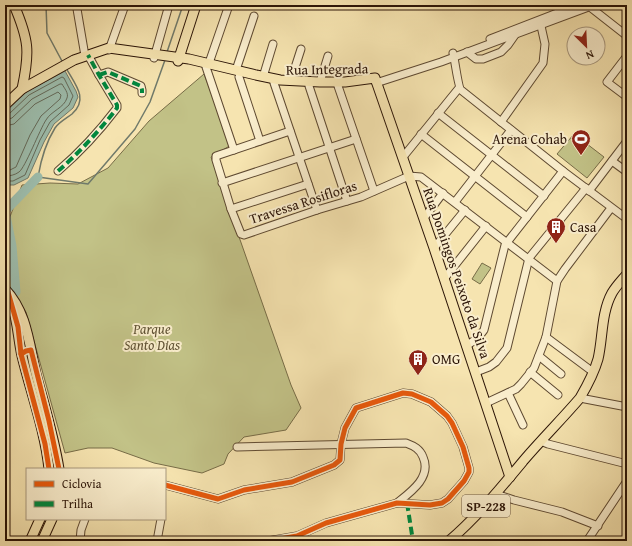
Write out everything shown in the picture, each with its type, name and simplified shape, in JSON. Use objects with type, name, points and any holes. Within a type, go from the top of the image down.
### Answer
[{"type":"main road","points":[[14,5],[21,22],[26,41],[27,58],[22,89]]},
{"type":"main road","points":[[173,58],[191,5]]},
{"type":"main road","points":[[173,58],[196,5]]},
{"type":"main road","points":[[5,105],[22,89],[74,60],[106,50]]},
{"type":"main road","name":"Rua Integrada","points":[[106,50],[129,55],[173,58],[208,65],[237,74],[309,86],[338,86],[376,81]]},
{"type":"main road","name":"Rua Integrada","points":[[237,74],[262,77],[274,81],[376,81]]},
{"type":"main road","points":[[25,76],[28,81],[34,82]]},
{"type":"main road","name":"Rua Domingos Peixoto da Silva","points":[[376,81],[424,218],[510,477]]},
{"type":"main road","name":"SP-228","points":[[448,541],[466,527],[580,398],[593,372],[599,355],[605,314],[610,298],[616,287],[627,274]]},
{"type":"main road","points":[[6,290],[18,307],[24,320],[49,421],[59,468]]},
{"type":"main road","points":[[6,290],[18,327],[22,354],[45,444],[49,468]]},
{"type":"main road","points":[[22,354],[26,351],[32,350]]},
{"type":"main road","points":[[30,541],[40,520]]},
{"type":"main road","points":[[42,541],[52,520]]},
{"type":"street","points":[[106,50],[125,5]]},
{"type":"street","points":[[156,56],[169,5]]},
{"type":"street","points":[[229,5],[208,65],[234,150]]},
{"type":"street","points":[[590,7],[627,36]]},
{"type":"street","name":"Rua Integrada","points":[[376,81],[454,55],[564,10],[590,7]]},
{"type":"street","name":"Rua Integrada","points":[[454,55],[467,52],[541,26],[590,7]]},
{"type":"street","points":[[58,171],[117,108],[117,105],[86,55],[77,9]]},
{"type":"street","points":[[254,16],[237,74],[260,141]]},
{"type":"street","points":[[500,122],[543,63],[545,44],[541,26]]},
{"type":"street","points":[[467,52],[476,59],[483,59],[501,52],[515,35]]},
{"type":"street","points":[[262,77],[273,44]]},
{"type":"street","points":[[291,80],[301,49]]},
{"type":"street","points":[[454,55],[459,88],[500,122],[627,219]]},
{"type":"street","points":[[320,82],[328,56]]},
{"type":"street","points":[[627,56],[607,82],[627,97]]},
{"type":"street","points":[[99,75],[108,72],[141,86],[142,93]]},
{"type":"street","points":[[274,81],[317,210]]},
{"type":"street","points":[[309,86],[347,201]]},
{"type":"street","points":[[338,86],[374,191]]},
{"type":"street","points":[[403,157],[459,88]]},
{"type":"street","points":[[438,113],[542,195]]},
{"type":"street","points":[[455,202],[511,130]]},
{"type":"street","name":"Travessa Rosifloras","points":[[290,131],[216,157],[222,183],[238,231],[242,235],[361,197],[409,176]]},
{"type":"street","points":[[421,134],[525,216]]},
{"type":"street","points":[[222,183],[356,139]]},
{"type":"street","points":[[476,372],[489,367],[496,362],[507,348],[529,258],[588,190],[627,141]]},
{"type":"street","points":[[612,161],[627,172]]},
{"type":"street","points":[[466,346],[478,338],[484,330],[503,250],[507,242],[525,216],[563,171]]},
{"type":"street","points":[[409,176],[421,177],[529,258],[557,281]]},
{"type":"street","points":[[231,209],[308,184]]},
{"type":"street","points":[[424,218],[443,193]]},
{"type":"street","points":[[486,403],[508,393],[521,384],[530,372],[539,356],[546,337],[557,281],[611,208]]},
{"type":"street","points":[[434,248],[465,210]]},
{"type":"street","points":[[444,279],[486,226]]},
{"type":"street","points":[[546,337],[593,372]]},
{"type":"street","points":[[539,356],[561,374]]},
{"type":"street","points":[[530,372],[558,395]]},
{"type":"street","points":[[166,485],[217,500],[244,490],[292,482],[339,462],[341,458],[341,444],[345,428],[357,407],[393,395],[408,393],[424,399],[439,409],[452,423],[460,438],[469,464],[469,472],[464,481],[448,499],[442,503],[397,503],[326,523],[298,536],[268,541]]},
{"type":"street","points":[[508,393],[523,424]]},
{"type":"street","points":[[580,398],[627,407]]},
{"type":"street","points":[[542,441],[548,444],[627,464]]},
{"type":"street","points":[[237,447],[406,443],[415,446],[422,454],[425,471],[411,492],[397,503]]},
{"type":"street","points":[[587,541],[627,481]]},
{"type":"street","points":[[411,492],[412,499],[416,504]]},
{"type":"street","points":[[496,494],[562,512],[598,526]]},
{"type":"street","points":[[80,541],[81,530],[85,520]]},
{"type":"street","points":[[157,541],[161,520]]},
{"type":"green space","name":"Parque Santo Dias","points":[[204,74],[231,145],[211,157],[291,385],[301,408],[286,430],[244,437],[228,454],[224,464],[202,473],[154,463],[112,448],[88,448],[65,453],[26,312],[8,288],[13,247],[8,222],[22,185],[50,183],[78,184],[108,168],[149,121]]},
{"type":"green space","name":"Arena Cohab","points":[[574,134],[604,157],[587,178],[557,154]]},
{"type":"green space","points":[[482,263],[491,268],[480,284],[472,279]]},
{"type":"water","points":[[65,71],[78,97],[73,108],[54,124],[44,142],[28,178],[14,185],[5,185],[5,112],[26,92]]},
{"type":"waterway","points":[[46,5],[47,33],[63,63]]},
{"type":"waterway","points":[[167,52],[183,5]]},
{"type":"waterway","points":[[66,68],[79,91],[80,103],[72,114],[55,128],[44,152],[38,177],[88,184],[135,129],[150,102],[165,60]]},
{"type":"waterway","points":[[16,292],[12,246],[5,211],[38,177]]},
{"type":"waterway","points":[[28,360],[33,380]]},
{"type":"marked path","points":[[58,171],[89,141],[117,108],[117,105],[88,55]]},
{"type":"marked path","points":[[99,75],[108,72],[141,86],[142,93]]},
{"type":"marked path","points":[[407,503],[413,541]]},
{"type":"cycle path","points":[[5,289],[8,292],[18,327],[21,354],[45,444],[49,468]]},
{"type":"cycle path","points":[[21,354],[31,350],[49,421],[59,468]]},
{"type":"cycle path","points":[[166,485],[218,499],[244,490],[292,482],[334,465],[340,460],[341,444],[345,428],[356,408],[403,393],[412,394],[431,402],[447,416],[452,423],[463,447],[469,472],[464,481],[448,499],[442,503],[430,505],[397,503],[326,523],[297,536],[268,541]]},
{"type":"place","name":"Arena Cohab","points":[[581,156]]},
{"type":"place","name":"Casa","points":[[556,244]]},
{"type":"place","name":"OMG","points":[[418,376]]}]
